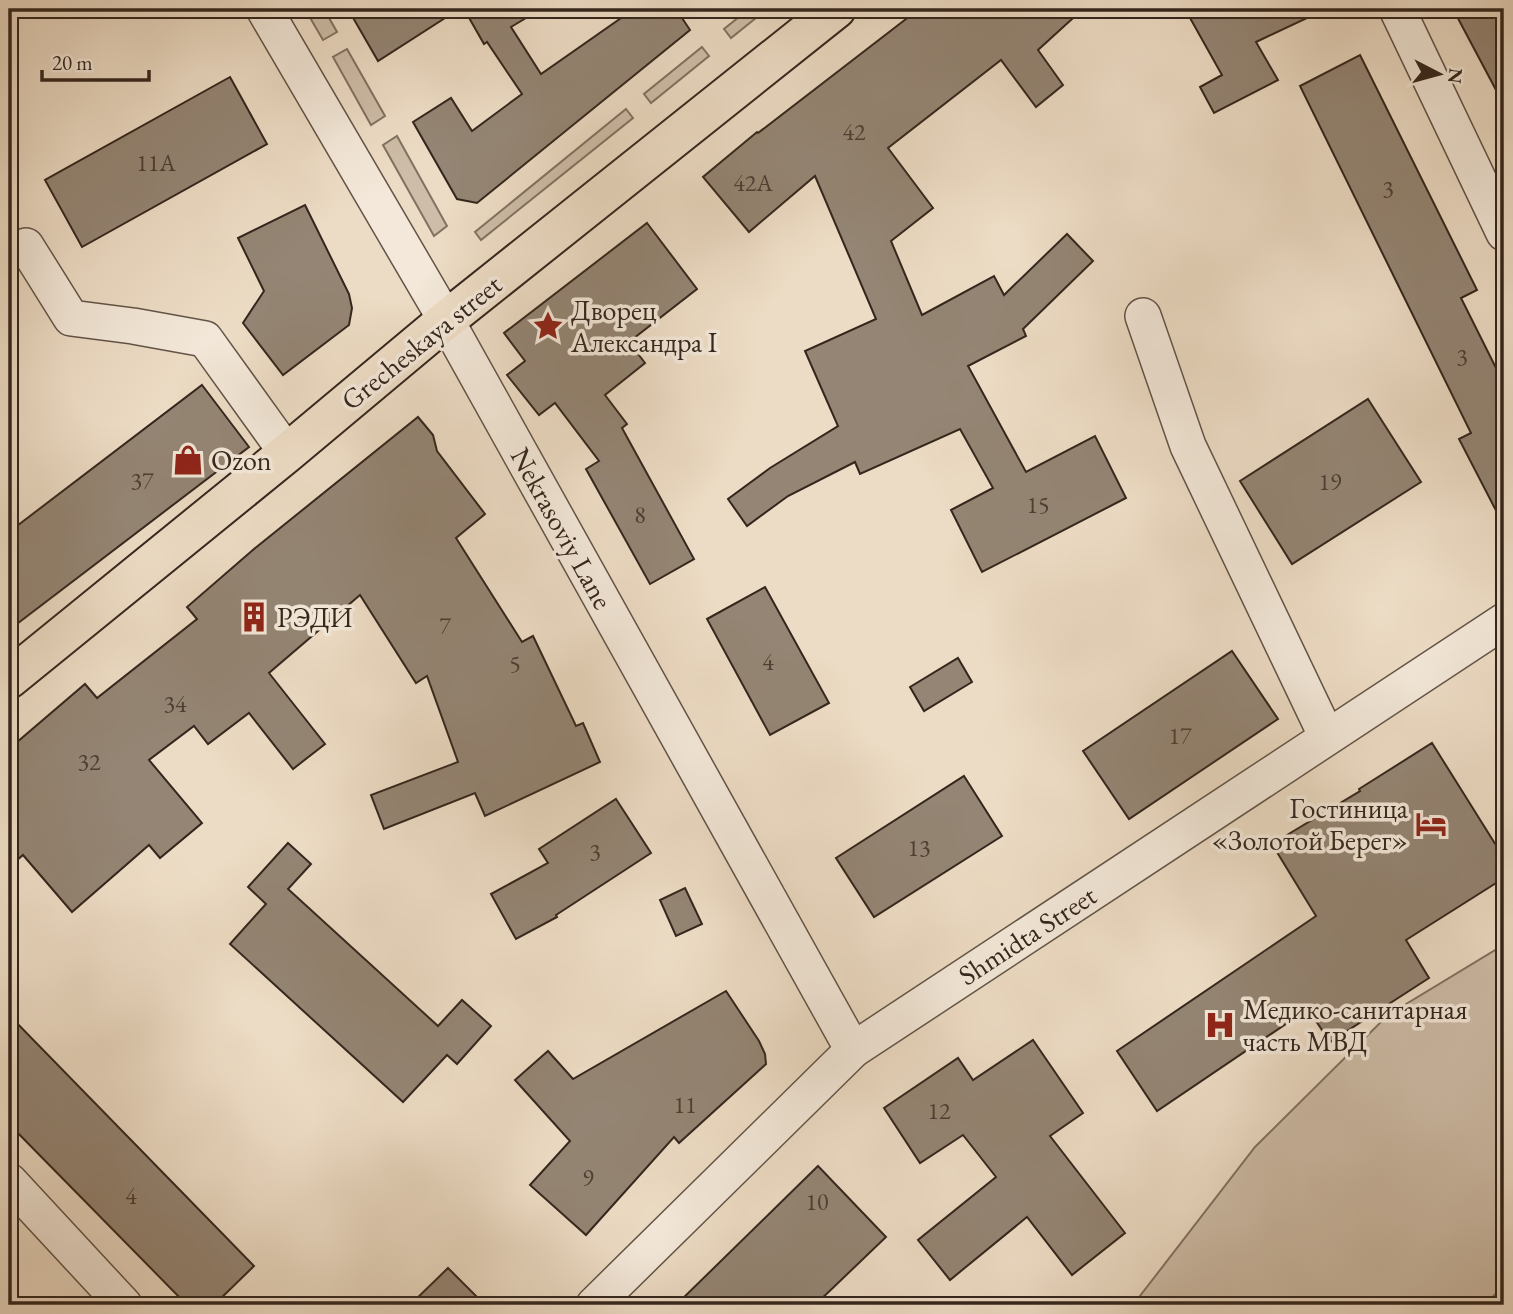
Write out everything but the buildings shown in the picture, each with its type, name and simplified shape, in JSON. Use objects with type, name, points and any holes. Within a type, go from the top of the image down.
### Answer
[{"type":"main road","name":"Grecheskaya street","points":[[9,679],[446,320],[836,9]]},
{"type":"street","name":"Nekrasoviy Lane","points":[[264,9],[446,320],[853,1050]]},
{"type":"street","points":[[1397,9],[1504,233]]},
{"type":"street","points":[[26,246],[71,318],[205,339],[287,453]]},
{"type":"street","points":[[1143,316],[1188,446],[1328,737]]},
{"type":"street","name":"Shmidta Street","points":[[594,1305],[853,1050],[1504,621]]},
{"type":"street","points":[[9,1181],[124,1305]]},
{"type":"shaded area","points":[[305,9],[324,9],[337,32],[323,40]]},
{"type":"shaded area","points":[[749,9],[767,9],[731,38],[724,29]]},
{"type":"shaded area","points":[[702,47],[709,56],[651,103],[644,94]]},
{"type":"shaded area","points":[[347,49],[385,116],[371,125],[333,57]]},
{"type":"shaded area","points":[[626,109],[633,118],[481,240],[475,232]]},
{"type":"shaded area","points":[[397,136],[447,226],[434,236],[383,145]]},
{"type":"shaded area","points":[[1497,949],[1504,953],[1504,1286],[1484,1305],[1133,1305],[1255,1147],[1388,1015]]},
{"type":"place","name":"Дворец Александра I","points":[[548,326]]},
{"type":"place","name":"Ozon","points":[[188,460]]},
{"type":"place","name":"РЭДИ","points":[[254,617]]},
{"type":"place","name":"Гостиница «Золотой Берег»","points":[[1431,824]]},
{"type":"place","name":"Медико-санитарная часть МВД","points":[[1220,1025]]}]
